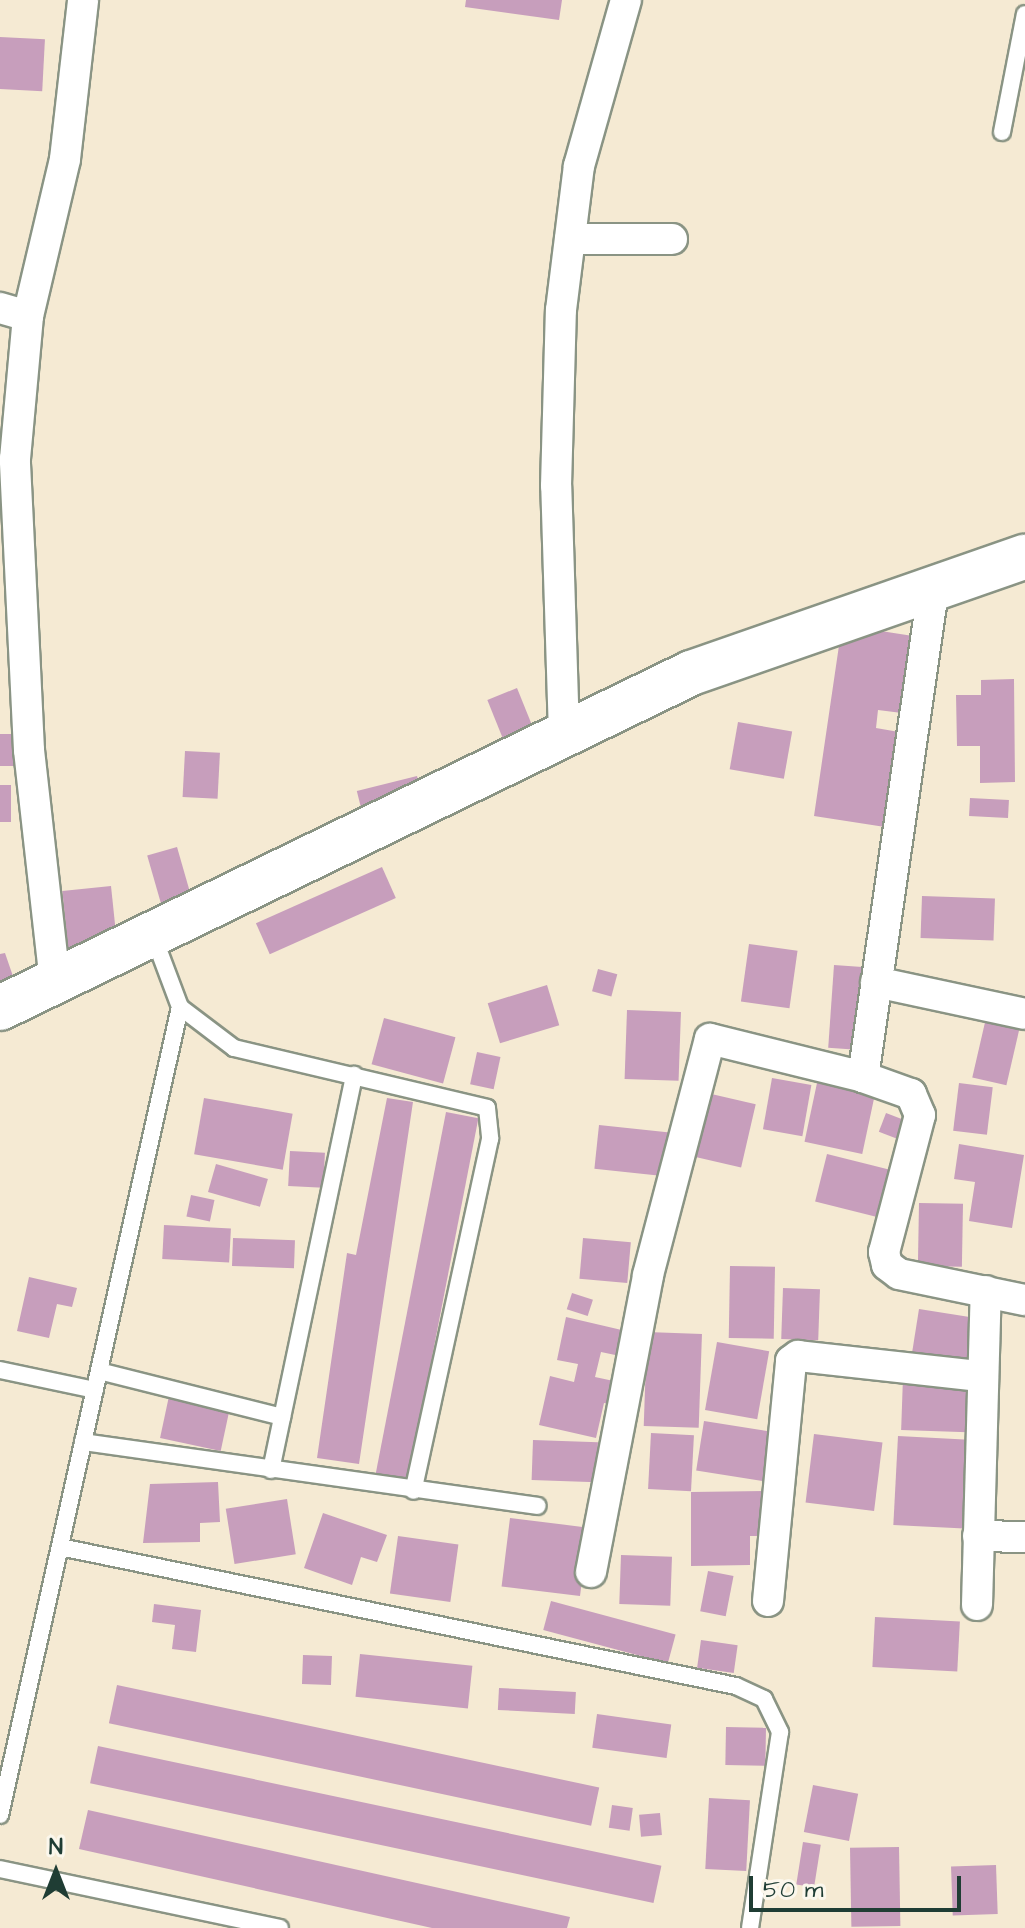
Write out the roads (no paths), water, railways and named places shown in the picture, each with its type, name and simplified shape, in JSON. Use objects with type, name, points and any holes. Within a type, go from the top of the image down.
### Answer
[{"type":"street","points":[[55,982],[29,750],[16,475],[14,312],[65,159],[83,0]]},
{"type":"street","points":[[564,734],[556,486],[570,239],[579,166],[626,0]]},
{"type":"street","points":[[570,239],[672,239]]},
{"type":"street","points":[[0,1008],[691,673],[1025,557]]},
{"type":"street","points":[[863,1077],[934,587]]},
{"type":"street","points":[[876,982],[1025,1014]]},
{"type":"street","points":[[591,1572],[648,1275],[710,1039],[863,1077],[911,1094],[920,1115],[887,1265],[899,1274],[1025,1300]]},
{"type":"street","points":[[977,1605],[979,1376],[986,1291]]},
{"type":"street","points":[[768,1601],[791,1361],[798,1356],[979,1376]]},
{"type":"street","points":[[978,1536],[1025,1537]]},
{"type":"lane","points":[[1002,132],[1025,14]]},
{"type":"lane","points":[[153,934],[180,1007],[234,1048],[471,1100],[493,1121],[413,1491]]},
{"type":"lane","points":[[0,1815],[180,1007]]},
{"type":"lane","points":[[271,1470],[354,1075]]},
{"type":"lane","points":[[0,1370],[95,1390]]},
{"type":"lane","points":[[99,1371],[282,1417]]},
{"type":"lane","points":[[83,1442],[413,1491],[538,1506]]},
{"type":"lane","points":[[60,1547],[736,1686],[764,1699],[780,1732],[750,1928]]},
{"type":"lane","points":[[0,1869],[280,1928]]}]
